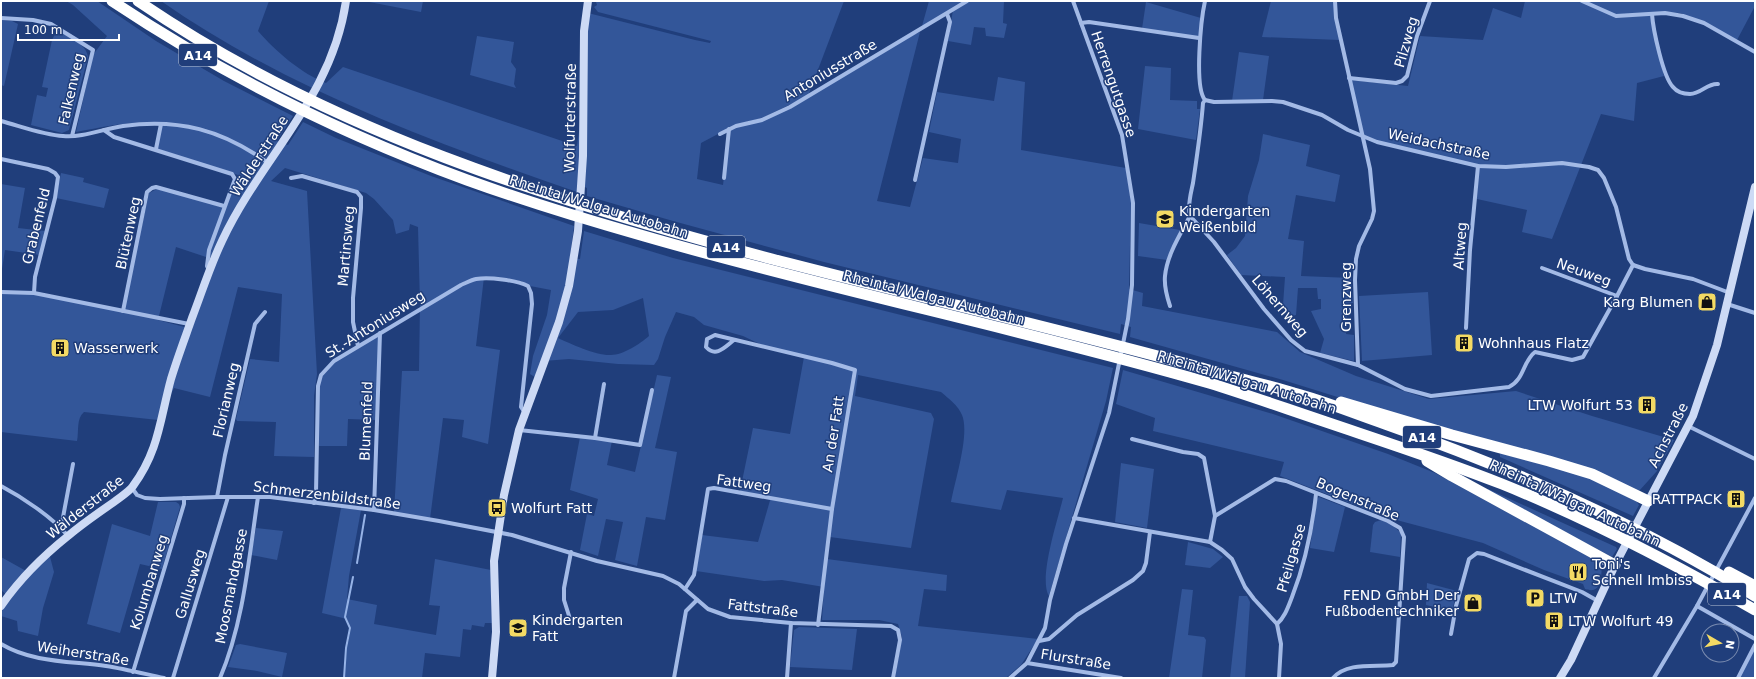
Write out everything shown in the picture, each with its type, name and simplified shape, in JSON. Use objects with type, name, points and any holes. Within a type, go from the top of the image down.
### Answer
[{"type":"highway","name":"Rheintal/Walgau Autobahn","points":[[112,1],[154,29],[217,66],[286,103],[363,139],[467,180],[573,216],[696,251],[1212,384],[1414,451],[1522,492],[1604,530],[1699,578],[1755,610]]},
{"type":"highway","name":"Rheintal/Walgau Autobahn","points":[[138,1],[227,56],[295,92],[372,128],[469,166],[568,201],[700,240],[836,276],[1018,320],[1298,393],[1430,440],[1544,485],[1577,496],[1755,596]]},
{"type":"highway","points":[[1298,393],[1348,403],[1452,435],[1592,474],[1648,500]]},
{"type":"highway","points":[[1414,451],[1452,476],[1615,565]]},
{"type":"highway","points":[[1612,515],[1755,586]]},
{"type":"highway","points":[[1699,578],[1755,617]]},
{"type":"main road","name":"Wälderstraße","points":[[1,606],[32,568],[68,536],[132,488],[143,472],[153,452],[171,378],[209,270],[226,233],[245,199],[321,81],[337,42],[346,1]]},
{"type":"main road","name":"Wolfurterstraße","points":[[492,678],[496,632],[494,561],[497,532],[511,457],[525,413],[559,322],[569,286],[578,231],[582,186],[584,31],[588,1]]},
{"type":"main road","name":"Achstraße","points":[[1560,678],[1571,660],[1598,600],[1648,500],[1688,426],[1700,397],[1717,345],[1755,187]]},
{"type":"street","name":"Antoniusstraße","points":[[720,134],[729,129],[762,120],[790,107],[967,1]]},
{"type":"street","name":"Herrengutgasse","points":[[1010,678],[1027,663],[1045,628],[1050,600],[1074,518],[1096,456],[1111,402],[1128,319],[1132,285],[1134,246],[1132,187],[1122,135],[1073,1]]},
{"type":"street","points":[[1170,306],[1165,285],[1166,269],[1179,236],[1190,216],[1190,199],[1201,131],[1203,103],[1205,100],[1201,92],[1199,38],[1201,17],[1205,1]]},
{"type":"street","name":"Grenzweg","points":[[1335,1],[1336,18],[1370,169],[1374,211],[1372,219],[1359,246],[1356,259],[1355,280],[1358,365]]},
{"type":"street","name":"Pilzweg","points":[[1349,78],[1396,83],[1402,81],[1407,76],[1417,36],[1430,1]]},
{"type":"street","points":[[1582,1],[1616,16],[1652,14],[1683,16],[1704,23],[1755,52]]},
{"type":"street","points":[[915,180],[950,22],[947,14]]},
{"type":"street","points":[[1652,14],[1653,26],[1660,54],[1667,78],[1672,87],[1689,94],[1700,92],[1710,85],[1718,84]]},
{"type":"street","name":"Falkenweg","points":[[1,18],[33,20],[51,24],[93,50],[72,136]]},
{"type":"street","points":[[1081,23],[1089,22],[1199,38]]},
{"type":"street","name":"Weidachstraße","points":[[1205,100],[1214,102],[1283,102],[1322,115],[1348,130],[1388,145],[1478,166],[1506,167],[1562,163],[1589,167],[1598,170],[1604,178],[1616,207],[1629,259],[1633,265]]},
{"type":"street","points":[[1,121],[63,136],[72,136],[136,124],[187,126],[217,134],[247,147],[269,163]]},
{"type":"street","points":[[156,149],[161,124]]},
{"type":"street","points":[[724,178],[729,129]]},
{"type":"street","points":[[104,130],[114,137],[232,174],[235,179],[209,250],[206,266],[209,270]]},
{"type":"street","name":"Grabenfeld","points":[[1,159],[48,169],[55,173],[58,177],[55,198],[36,277],[34,293]]},
{"type":"street","name":"Altweg","points":[[1466,328],[1470,250],[1478,166]]},
{"type":"street","name":"Martinsweg","points":[[291,178],[302,176],[357,192],[361,197],[353,298],[353,322],[358,346]]},
{"type":"street","name":"Blütenweg","points":[[123,311],[148,192],[152,188],[156,187],[224,206]]},
{"type":"street","name":"Löhernweg","points":[[1190,216],[1214,242],[1264,309],[1298,346],[1310,353],[1358,365],[1388,381],[1424,395],[1436,396],[1506,388],[1512,386],[1518,380],[1529,358],[1535,352],[1576,360],[1584,355],[1617,296]]},
{"type":"street","points":[[1617,296],[1633,265],[1652,271],[1693,279],[1730,294]]},
{"type":"street","name":"Neuweg","points":[[1542,268],[1617,296]]},
{"type":"street","name":"St.-Antoniusweg","points":[[314,503],[316,493],[319,380],[330,364],[452,290],[474,279],[485,278],[520,282],[528,286],[531,293],[532,304],[521,407],[525,413]]},
{"type":"street","points":[[1,292],[34,293],[190,324]]},
{"type":"street","points":[[1727,304],[1755,313]]},
{"type":"street","name":"Florianweg","points":[[217,497],[255,324],[265,312]]},
{"type":"street","name":"Blumenfeld","points":[[374,510],[380,333]]},
{"type":"street","name":"An der Fatt","points":[[734,340],[716,352],[712,352],[706,347],[707,339],[715,335],[832,363],[855,370],[832,508],[818,625]]},
{"type":"street","points":[[595,438],[604,384]]},
{"type":"street","points":[[519,430],[595,438],[640,445],[652,390]]},
{"type":"street","points":[[1688,426],[1755,459]]},
{"type":"street","points":[[1132,439],[1183,452],[1198,454],[1204,458],[1215,516],[1210,542]]},
{"type":"street","name":"Wälderstraße","points":[[61,528],[73,464]]},
{"type":"street","name":"Bogenstraße","points":[[1215,516],[1275,479],[1286,481],[1388,521],[1400,528],[1404,537],[1396,662],[1393,665],[1351,668],[1336,674],[1333,678]]},
{"type":"street","points":[[1,486],[16,494],[61,528],[68,536]]},
{"type":"street","name":"Schmerzenbildstraße","points":[[132,488],[137,495],[144,498],[258,497],[374,510],[497,532]]},
{"type":"street","name":"Fattweg","points":[[685,589],[694,576],[708,489],[714,488],[832,508]]},
{"type":"street","name":"Pfeilgasse","points":[[1277,624],[1284,617],[1304,564],[1312,527],[1316,494]]},
{"type":"street","name":"Gallusweg","points":[[173,678],[228,497]]},
{"type":"street","name":"Moosmahdgasse","points":[[220,678],[229,652],[239,613],[258,497]]},
{"type":"street","name":"Kolumbanweg","points":[[133,672],[180,518],[184,498]]},
{"type":"street","points":[[1654,678],[1697,606],[1755,498]]},
{"type":"street","points":[[1074,518],[1210,542],[1222,550],[1232,560],[1249,593],[1277,624],[1281,644],[1279,678]]},
{"type":"street","name":"Fattstraße","points":[[497,532],[571,552],[611,565],[663,576],[674,581],[714,612],[730,617],[818,625],[891,626],[898,630],[900,640],[893,678]]},
{"type":"street","points":[[1039,641],[1049,639],[1077,615],[1133,580],[1143,571],[1146,563],[1150,532]]},
{"type":"street","points":[[570,622],[564,600],[564,588],[571,552]]},
{"type":"street","points":[[1452,634],[1456,606],[1470,559],[1477,553],[1484,554],[1582,592],[1598,600]]},
{"type":"street","points":[[674,678],[686,611],[697,600]]},
{"type":"street","points":[[1697,606],[1755,639]]},
{"type":"street","points":[[787,678],[791,623]]},
{"type":"street","name":"Weiherstraße","points":[[1,644],[37,659],[108,666],[164,678]]},
{"type":"street","points":[[1738,678],[1755,645]]},
{"type":"street","name":"Flurstraße","points":[[1027,663],[1122,678]]},
{"type":"shaded area","points":[[66,1],[97,1],[156,41],[224,81],[293,116],[277,141],[288,145],[303,122],[336,138],[431,176],[574,226],[570,258],[580,259],[584,231],[673,258],[1113,368],[1106,401],[1049,596],[1046,588],[1047,563],[1063,498],[1007,490],[1001,510],[951,502],[961,457],[964,434],[964,423],[958,408],[941,392],[858,375],[855,396],[931,413],[934,419],[911,548],[830,537],[827,559],[947,575],[946,591],[924,589],[918,626],[1038,639],[1021,665],[1006,678],[895,678],[902,637],[898,624],[879,620],[822,620],[824,587],[782,580],[764,581],[696,571],[702,535],[758,542],[771,497],[740,491],[753,428],[790,434],[804,357],[770,349],[743,336],[704,325],[694,317],[676,312],[665,337],[658,359],[654,365],[618,364],[569,359],[544,361],[538,379],[530,374],[533,356],[547,315],[551,290],[530,286],[521,281],[484,277],[476,346],[500,350],[488,444],[462,437],[464,420],[443,418],[430,519],[394,513],[402,371],[419,371],[420,304],[418,227],[410,224],[409,230],[396,234],[393,220],[374,199],[366,193],[285,168],[271,181],[307,191],[317,374],[314,396],[314,457],[274,456],[276,422],[237,421],[236,419],[250,359],[279,362],[282,294],[238,287],[210,397],[174,388],[158,420],[84,412],[81,415],[79,422],[77,441],[1,432],[1,293],[34,294],[123,312],[149,193],[157,189],[226,208],[238,175],[157,149],[162,123],[129,123],[76,132],[93,55],[107,36],[73,5]],"holes":[[[176,247],[215,260],[192,329],[158,320]],[[643,298],[649,336],[636,346],[626,351],[616,355],[599,354],[558,338],[578,312],[613,310]]]},
{"type":"shaded area","points":[[161,1],[269,1],[258,31],[289,61],[317,79],[326,83],[343,67],[577,146],[581,117],[588,13],[695,40],[710,43],[711,41],[598,12],[594,7],[597,5],[596,2],[593,1],[844,1],[808,96],[762,118],[735,125],[701,143],[697,179],[723,185],[730,129],[792,108],[898,41],[920,32],[877,201],[910,207],[923,158],[958,163],[961,139],[929,132],[937,92],[994,101],[998,77],[1025,82],[1021,150],[1126,168],[1131,202],[1129,289],[1143,293],[1142,306],[1277,332],[1300,352],[1356,376],[1429,399],[1516,391],[1592,416],[1674,440],[1657,471],[1639,491],[1283,380],[1130,337],[1131,327],[1121,324],[1120,334],[824,262],[673,221],[587,196],[587,188],[578,184],[577,192],[415,133],[362,111],[259,61],[209,32]]},
{"type":"shaded area","points":[[364,1],[423,1],[421,12]]},
{"type":"shaded area","points":[[929,1],[1004,1],[1003,23],[1007,24],[1004,38],[986,36],[985,28],[974,27],[971,45],[948,41],[953,10],[922,26]]},
{"type":"shaded area","points":[[1271,1],[1334,1],[1340,40],[1262,37]]},
{"type":"shaded area","points":[[1525,1],[1755,1],[1755,6],[1737,40],[1681,13],[1650,12],[1664,76],[1637,83],[1634,121],[1601,114],[1552,239],[1522,232],[1527,210],[1477,199],[1478,165],[1376,141],[1364,136],[1351,80],[1408,86],[1420,36],[1483,40],[1493,8],[1521,18]]},
{"type":"shaded area","points":[[1146,2],[1201,18],[1199,37],[1142,29]]},
{"type":"shaded area","points":[[1,20],[12,21],[18,24],[4,86],[1,85]]},
{"type":"shaded area","points":[[57,30],[81,45],[87,52],[88,57],[69,130],[62,133],[31,125],[37,95],[46,97],[48,88],[42,87],[52,40]]},
{"type":"shaded area","points":[[477,36],[514,42],[511,62],[516,69],[514,84],[516,88],[470,75]]},
{"type":"shaded area","points":[[1239,52],[1269,56],[1263,100],[1232,101]]},
{"type":"shaded area","points":[[1145,66],[1171,68],[1170,100],[1197,101],[1197,109],[1200,109],[1196,140],[1138,129]]},
{"type":"shaded area","points":[[1263,134],[1310,145],[1306,166],[1340,175],[1335,202],[1296,195],[1288,239],[1304,241],[1301,276],[1351,278],[1353,303],[1348,304],[1346,334],[1354,335],[1354,361],[1320,353],[1324,339],[1311,311],[1321,309],[1321,299],[1318,299],[1317,288],[1298,288],[1296,315],[1288,317],[1283,305],[1285,277],[1241,275],[1227,255],[1236,248],[1245,236],[1248,196],[1259,160]]},
{"type":"shaded area","points":[[61,173],[84,178],[83,182],[109,189],[104,208],[56,198]]},
{"type":"shaded area","points":[[1,184],[25,188],[18,228],[45,231],[40,255],[5,250],[2,269]]},
{"type":"shaded area","points":[[1139,223],[1180,230],[1167,260],[1138,256]]},
{"type":"shaded area","points":[[1428,292],[1432,355],[1362,361],[1359,296]]},
{"type":"shaded area","points":[[379,335],[376,420],[348,419],[347,446],[319,446],[318,400],[322,376],[332,364],[340,358]]},
{"type":"shaded area","points":[[1123,370],[1273,414],[1388,454],[1435,473],[1595,560],[1602,565],[1600,584],[1595,589],[1585,589],[1583,584],[1544,570],[1483,543],[1389,518],[1280,476],[1284,462],[1153,431],[1155,418],[1116,404]]},
{"type":"shaded area","points":[[657,375],[671,377],[655,448],[677,452],[665,520],[646,517],[637,566],[615,560],[623,522],[606,519],[598,556],[580,550],[587,514],[594,516],[598,499],[570,490],[580,437],[612,441],[607,465],[635,472]]},
{"type":"shaded area","points":[[1500,453],[1590,477],[1637,502],[1639,505],[1633,516],[1500,457]]},
{"type":"shaded area","points":[[1121,463],[1154,469],[1147,528],[1115,522]]},
{"type":"shaded area","points":[[1488,489],[1616,547],[1617,549],[1612,557],[1488,491]]},
{"type":"shaded area","points":[[1319,497],[1345,507],[1334,552],[1310,548],[1317,499]]},
{"type":"shaded area","points":[[158,502],[176,502],[180,507],[162,569],[140,564],[120,633],[87,624],[112,524],[150,536]]},
{"type":"shaded area","points":[[341,508],[361,510],[349,576],[347,599],[377,605],[374,624],[436,635],[440,606],[429,605],[435,559],[491,570],[492,623],[485,623],[484,627],[472,625],[471,630],[463,629],[460,657],[425,653],[422,678],[344,678],[351,628],[347,619],[322,613]]},
{"type":"shaded area","points":[[1381,520],[1390,523],[1401,533],[1400,557],[1370,552],[1373,525],[1375,522]]},
{"type":"shaded area","points":[[256,528],[283,531],[277,560],[251,555]]},
{"type":"shaded area","points":[[1188,542],[1213,549],[1223,557],[1210,568],[1185,565]]},
{"type":"shaded area","points":[[49,553],[54,572],[43,608],[38,636],[18,631],[17,621],[1,616],[1,608],[9,597],[1,590],[1,557],[28,572]]},
{"type":"shaded area","points":[[1427,583],[1457,591],[1452,611],[1426,605]]},
{"type":"shaded area","points":[[1182,589],[1193,590],[1188,635],[1204,637],[1206,640],[1202,678],[1169,678]]},
{"type":"shaded area","points":[[1239,596],[1247,596],[1250,602],[1245,678],[1230,678]]},
{"type":"shaded area","points":[[799,627],[857,629],[852,670],[790,667],[794,630]]},
{"type":"shaded area","points":[[240,644],[287,653],[282,677],[257,671],[228,667],[236,645]]},
{"type":"shaded area","points":[[1755,644],[1755,678],[1737,678]]},
{"type":"waterway","points":[[357,563],[365,515]]},
{"type":"waterway","points":[[344,678],[346,648],[350,628],[345,617],[353,577]]},
{"type":"place","name":"Kindergarten Weißenbild","points":[[1165,219]]},
{"type":"place","name":"Karg Blumen","points":[[1707,302]]},
{"type":"place","name":"Wohnhaus Flatz","points":[[1464,343]]},
{"type":"place","name":"Wasserwerk","points":[[60,348]]},
{"type":"place","name":"LTW Wolfurt 53","points":[[1647,405]]},
{"type":"place","name":"RATTPACK","points":[[1736,499]]},
{"type":"place","name":"Wolfurt Fatt","points":[[497,508]]},
{"type":"place","name":"Toni's Schnell Imbiss","points":[[1578,572]]},
{"type":"place","name":"LTW","points":[[1535,598]]},
{"type":"place","name":"FEND GmbH Der Fußbodentechniker","points":[[1473,603]]},
{"type":"place","name":"LTW Wolfurt 49","points":[[1554,621]]},
{"type":"place","name":"Kindergarten Fatt","points":[[518,628]]}]
